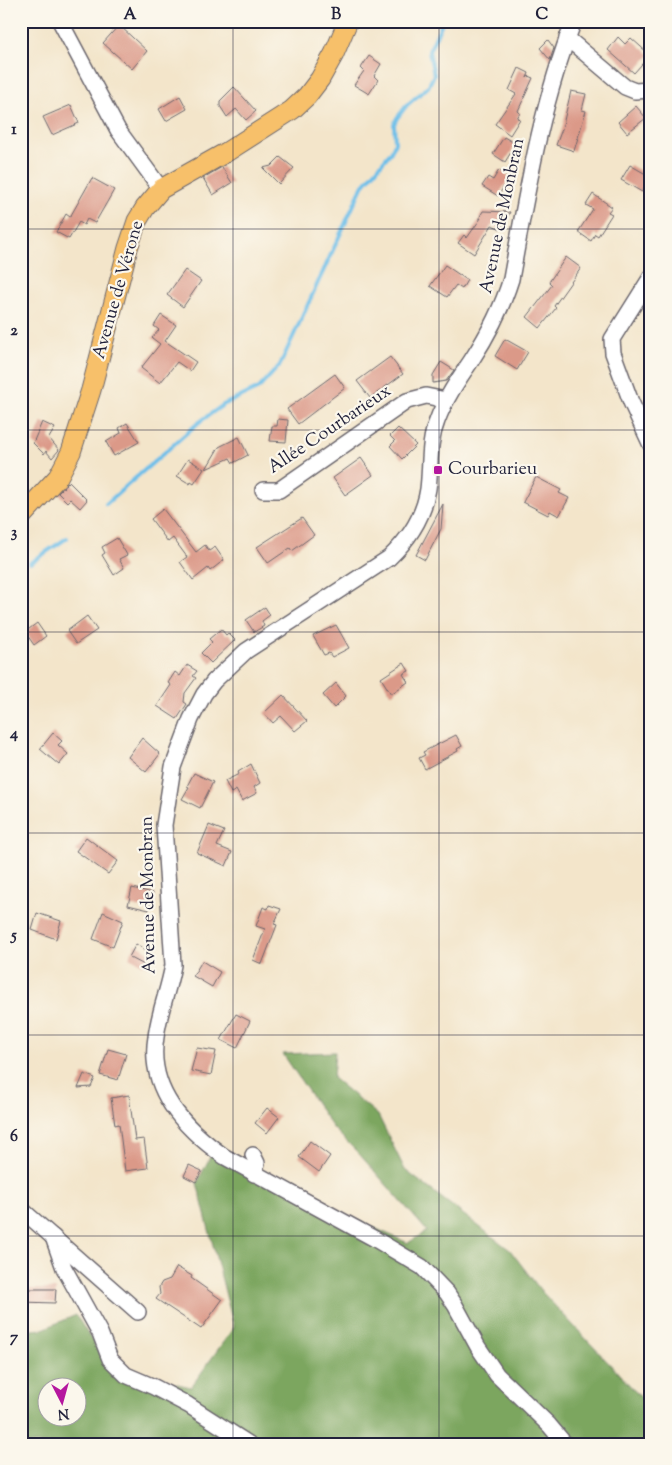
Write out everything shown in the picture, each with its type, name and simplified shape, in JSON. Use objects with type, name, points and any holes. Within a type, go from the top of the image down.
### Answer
[{"type":"main road","name":"Avenue de Vérone","points":[[21,516],[58,477],[71,452],[91,390],[137,220],[161,188],[224,153],[292,110],[307,96],[320,79],[334,54],[348,21]]},
{"type":"street","points":[[60,21],[118,130],[161,188]]},
{"type":"street","name":"Avenue de Monbran","points":[[565,1444],[549,1425],[497,1375],[478,1347],[455,1305],[422,1266],[254,1174],[207,1144],[184,1122],[170,1105],[162,1090],[155,1063],[156,1037],[172,965],[164,825],[173,768],[191,719],[204,694],[246,651],[389,558],[405,541],[418,521],[424,507],[428,488],[433,431],[441,410],[503,306],[511,279],[541,128],[555,74],[574,21]]},
{"type":"street","points":[[567,38],[625,87],[634,91],[651,90]]},
{"type":"street","points":[[651,277],[612,339],[613,352],[630,402],[651,445]]},
{"type":"street","name":"Allée Courbarieux","points":[[263,490],[279,490],[407,401],[426,396],[446,400]]},
{"type":"street","points":[[252,1155],[257,1163],[254,1174]]},
{"type":"street","points":[[21,1209],[138,1312]]},
{"type":"street","points":[[53,1237],[64,1268],[100,1333],[110,1359],[126,1375],[188,1405],[249,1444]]},
{"type":"green space","points":[[335,1052],[333,1078],[378,1115],[405,1170],[510,1250],[542,1292],[651,1408],[651,1444],[21,1444],[21,1331],[43,1329],[76,1315],[110,1369],[191,1387],[234,1327],[197,1183],[211,1155],[408,1243],[427,1231],[360,1155],[333,1128],[283,1054]]},
{"type":"building","points":[[119,25],[147,51],[132,69],[103,43]]},
{"type":"building","points":[[618,37],[625,44],[631,38],[650,55],[634,73],[608,50]]},
{"type":"building","points":[[548,40],[554,48],[550,60],[540,48]]},
{"type":"building","points":[[369,56],[381,64],[374,76],[378,80],[369,94],[354,85],[364,71],[361,68]]},
{"type":"building","points":[[519,68],[529,73],[527,78],[528,76],[533,78],[518,111],[520,113],[517,118],[520,119],[510,135],[495,124],[516,94],[509,90]]},
{"type":"building","points":[[234,87],[256,111],[246,120],[236,109],[227,117],[220,106],[220,101]]},
{"type":"building","points":[[571,91],[586,94],[582,110],[586,111],[574,151],[556,145]]},
{"type":"building","points":[[180,96],[187,109],[166,121],[159,109]]},
{"type":"building","points":[[71,105],[79,123],[52,135],[43,117]]},
{"type":"building","points":[[636,106],[646,118],[627,133],[618,122]]},
{"type":"building","points":[[504,137],[516,144],[505,162],[493,154]]},
{"type":"building","points":[[280,157],[294,168],[279,184],[263,168],[271,166]]},
{"type":"building","points":[[630,165],[651,177],[651,193],[644,189],[642,192],[621,180]]},
{"type":"building","points":[[222,167],[232,183],[213,195],[203,178]]},
{"type":"building","points":[[499,170],[510,177],[498,196],[482,186],[488,177],[493,180]]},
{"type":"building","points":[[92,178],[114,190],[95,223],[87,219],[84,225],[79,222],[69,239],[56,232],[66,214],[70,217]]},
{"type":"building","points":[[593,194],[612,207],[608,212],[612,214],[598,236],[595,234],[591,241],[578,232],[593,209],[586,205]]},
{"type":"building","points":[[483,211],[510,212],[501,229],[492,225],[474,254],[458,243],[464,235],[467,238],[481,218],[479,218]]},
{"type":"building","points":[[566,257],[581,268],[554,306],[556,308],[540,328],[527,317],[552,285],[549,282]]},
{"type":"building","points":[[445,265],[467,280],[462,289],[456,285],[447,297],[430,286]]},
{"type":"building","points":[[185,270],[201,281],[183,307],[167,295]]},
{"type":"building","points":[[161,315],[176,325],[165,341],[196,362],[190,371],[177,362],[160,383],[141,368],[160,344],[152,338],[159,330],[154,326]]},
{"type":"building","points":[[505,339],[528,352],[517,370],[495,356]]},
{"type":"building","points":[[390,357],[403,374],[370,398],[357,381]]},
{"type":"building","points":[[441,362],[454,370],[446,381],[433,383],[433,375]]},
{"type":"building","points":[[335,374],[345,388],[298,424],[287,409]]},
{"type":"building","points":[[278,419],[288,420],[286,442],[270,441],[272,426],[277,426]]},
{"type":"building","points":[[42,422],[55,428],[49,438],[59,450],[52,458],[46,451],[44,454],[33,443]]},
{"type":"building","points":[[127,423],[139,442],[114,456],[106,442],[121,433],[119,428]]},
{"type":"building","points":[[398,428],[416,445],[402,459],[390,446],[395,441],[390,436]]},
{"type":"building","points":[[239,437],[248,455],[233,463],[230,458],[206,469],[219,447]]},
{"type":"building","points":[[361,458],[373,475],[345,495],[333,478]]},
{"type":"building","points":[[188,459],[204,469],[194,484],[191,482],[190,484],[177,476]]},
{"type":"building","points":[[536,477],[561,490],[559,493],[569,498],[559,516],[550,511],[548,515],[523,502]]},
{"type":"building","points":[[69,482],[87,500],[80,508],[70,499],[67,502],[58,493]]},
{"type":"building","points":[[443,504],[441,529],[425,560],[416,555]]},
{"type":"building","points":[[163,509],[196,552],[205,545],[209,551],[215,547],[224,560],[210,571],[208,568],[193,580],[180,562],[187,557],[173,538],[168,542],[151,519]]},
{"type":"building","points":[[302,518],[314,535],[292,551],[290,548],[268,563],[257,547]]},
{"type":"building","points":[[117,538],[127,555],[119,559],[124,568],[114,575],[102,555],[105,553],[102,547]]},
{"type":"building","points":[[265,607],[270,615],[262,621],[264,626],[254,632],[246,620]]},
{"type":"building","points":[[87,616],[97,630],[76,644],[67,631]]},
{"type":"building","points":[[37,623],[46,636],[34,645],[25,632]]},
{"type":"building","points":[[336,625],[349,648],[332,657],[329,653],[324,655],[313,636]]},
{"type":"building","points":[[221,629],[226,635],[228,633],[235,640],[211,663],[201,653],[212,642],[209,639]]},
{"type":"building","points":[[404,663],[409,671],[403,674],[408,682],[391,694],[381,678]]},
{"type":"building","points":[[187,665],[197,671],[193,676],[196,678],[185,693],[184,702],[187,704],[177,719],[157,706],[171,685],[168,683],[175,672],[180,676]]},
{"type":"building","points":[[336,683],[346,696],[334,708],[323,695]]},
{"type":"building","points":[[283,695],[307,721],[295,731],[281,716],[273,723],[264,713]]},
{"type":"building","points":[[53,733],[62,741],[58,745],[68,754],[59,765],[40,749]]},
{"type":"building","points":[[456,735],[462,746],[457,749],[458,751],[425,769],[419,758],[425,755],[423,752]]},
{"type":"building","points":[[142,738],[160,754],[146,772],[128,757]]},
{"type":"building","points":[[251,764],[260,783],[254,787],[257,793],[242,801],[236,790],[231,793],[225,781],[239,774],[238,772]]},
{"type":"building","points":[[194,773],[213,782],[200,808],[182,799]]},
{"type":"building","points":[[209,825],[224,831],[217,846],[232,852],[226,866],[197,853]]},
{"type":"building","points":[[86,837],[118,861],[108,874],[76,851]]},
{"type":"building","points":[[132,888],[153,893],[149,910],[128,905]]},
{"type":"building","points":[[269,905],[281,909],[274,924],[277,925],[262,964],[253,960],[265,929],[256,926],[263,907],[268,909]]},
{"type":"building","points":[[103,912],[123,921],[113,947],[93,939]]},
{"type":"building","points":[[37,913],[61,921],[56,939],[32,930]]},
{"type":"building","points":[[136,944],[154,955],[148,967],[129,957]]},
{"type":"building","points":[[202,961],[220,972],[212,987],[193,976]]},
{"type":"building","points":[[236,1014],[250,1021],[237,1048],[221,1040]]},
{"type":"building","points":[[197,1048],[216,1051],[211,1075],[191,1071]]},
{"type":"building","points":[[108,1049],[126,1054],[118,1080],[100,1075]]},
{"type":"building","points":[[84,1074],[95,1078],[91,1087],[78,1088]]},
{"type":"building","points":[[129,1095],[135,1140],[144,1139],[148,1168],[125,1171],[119,1124],[115,1125],[111,1098]]},
{"type":"building","points":[[267,1108],[279,1117],[267,1133],[255,1123]]},
{"type":"building","points":[[310,1141],[330,1156],[319,1172],[299,1157]]},
{"type":"building","points":[[189,1165],[202,1171],[196,1182],[184,1176]]},
{"type":"building","points":[[177,1267],[192,1276],[191,1278],[222,1300],[201,1329],[156,1299],[160,1294],[159,1287],[162,1282],[170,1279]]},
{"type":"building","points":[[21,1289],[56,1289],[55,1303],[21,1302]]},
{"type":"waterway","points":[[106,504],[198,423],[223,405],[259,388],[280,365],[362,187],[391,152],[395,143],[394,124],[397,118],[407,105],[428,87],[434,75],[429,51],[443,21]]},
{"type":"waterway","points":[[30,563],[67,538]]},
{"type":"place","name":"Courbarieu","points":[[438,470]]}]
